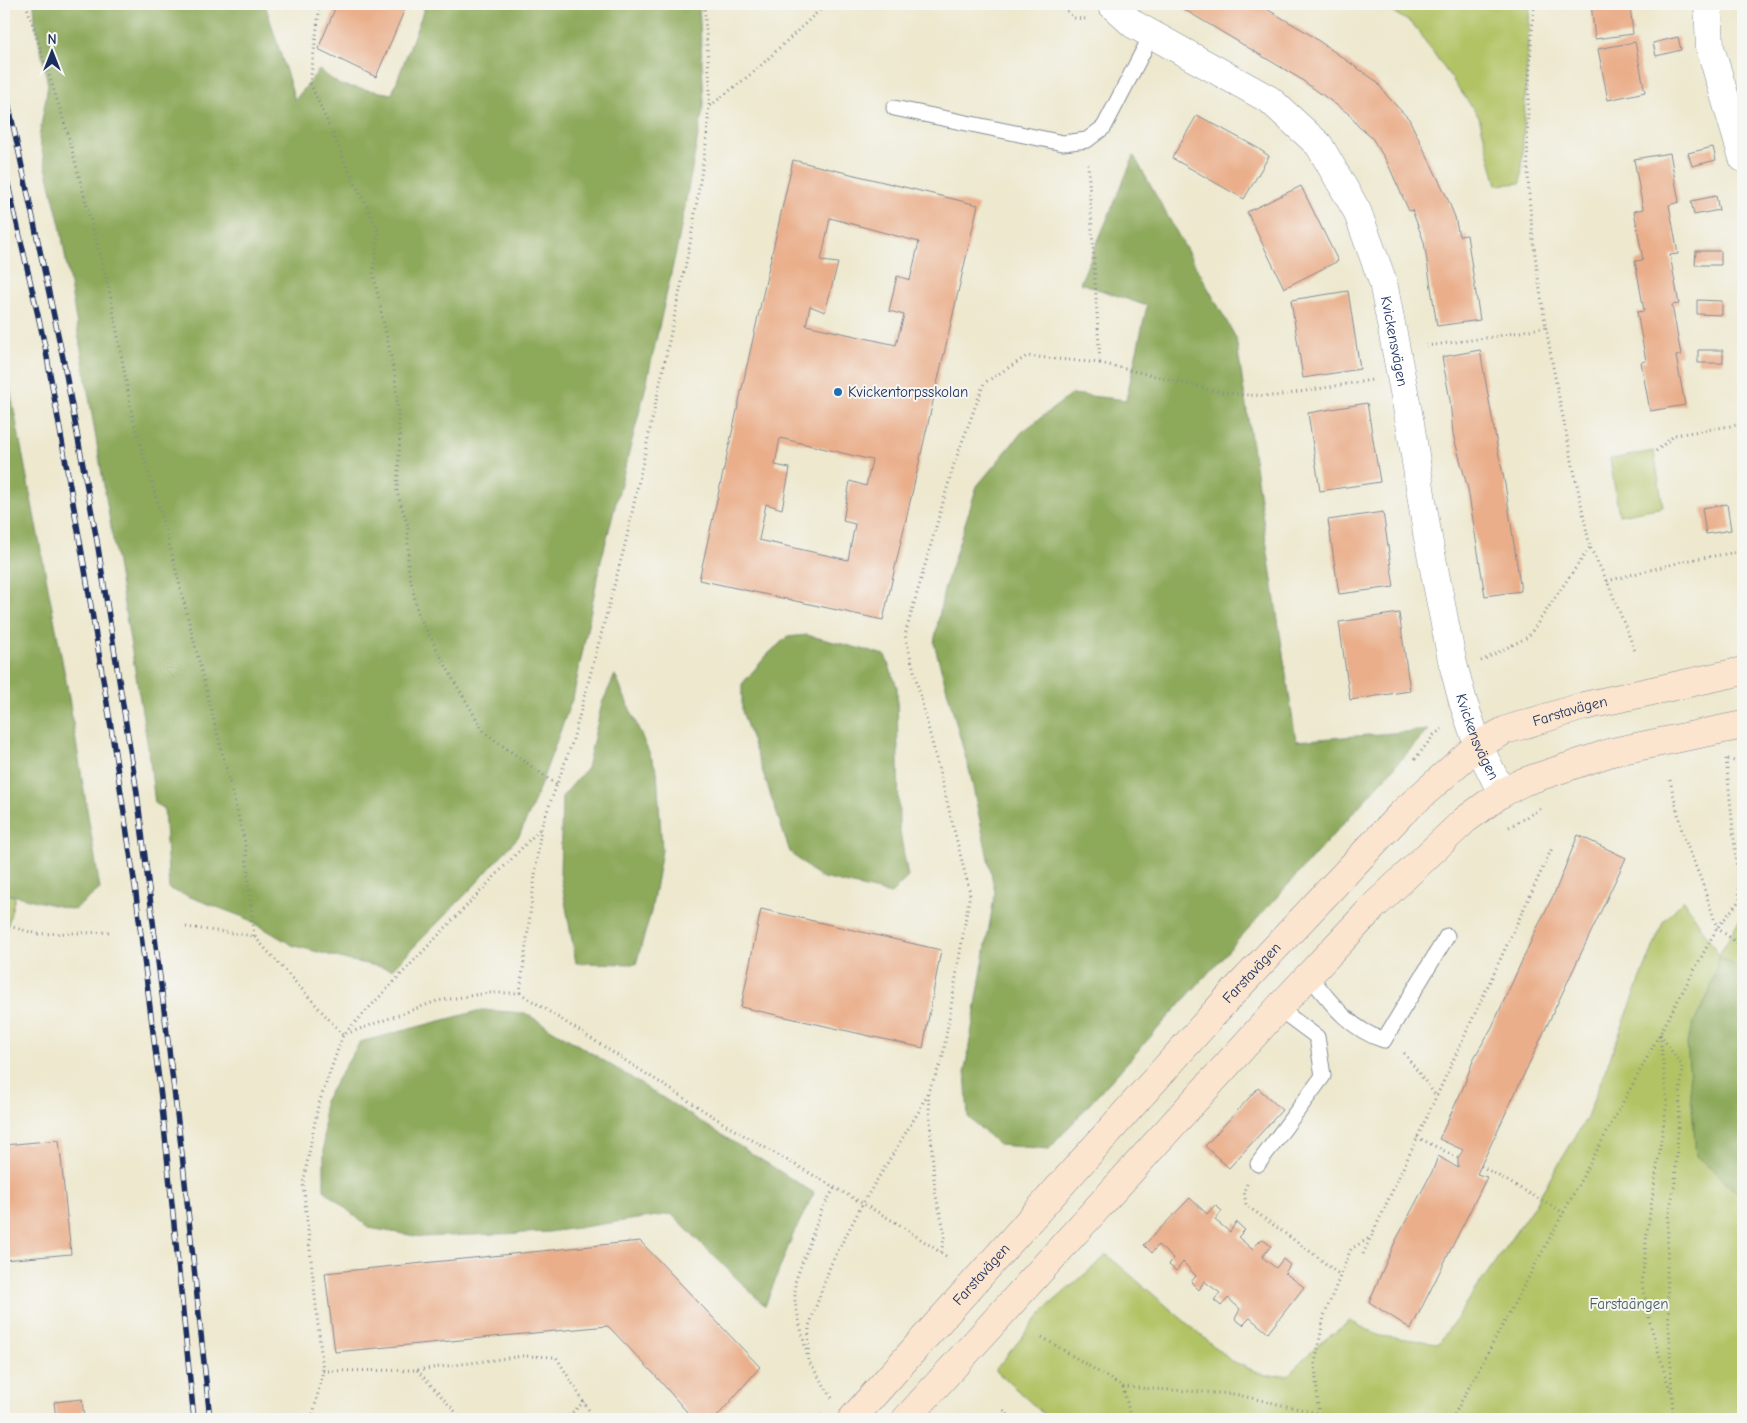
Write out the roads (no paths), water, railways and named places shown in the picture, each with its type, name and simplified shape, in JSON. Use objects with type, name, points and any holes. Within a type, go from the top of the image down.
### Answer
[{"type":"street","name":"Kvickensvägen","points":[[1111,4],[1133,24],[1270,100],[1319,145],[1357,211],[1383,282],[1401,375],[1427,533],[1455,671],[1478,745],[1502,793]]},
{"type":"street","points":[[1708,4],[1710,47],[1743,158]]},
{"type":"street","name":"Farstavägen","points":[[843,1410],[1402,813],[1478,745],[1506,730],[1584,706],[1743,671]]},
{"type":"street","points":[[906,1419],[1278,1008],[1373,907],[1465,820],[1502,793],[1523,782],[1612,752],[1743,725]]},
{"type":"lane","points":[[894,108],[1063,142],[1087,140],[1104,127],[1152,34]]},
{"type":"lane","points":[[1309,976],[1342,1016],[1372,1036],[1384,1040],[1447,936]]},
{"type":"lane","points":[[1258,1164],[1323,1076],[1317,1037],[1278,1008]]},
{"type":"railway","points":[[4,83],[63,358],[97,541],[137,793],[182,1154],[210,1419]]},
{"type":"railway","points":[[4,167],[45,346],[111,727],[135,886],[161,1097],[194,1419]]},
{"type":"place","name":"Kvickentorpsskolan","points":[[838,392]]},
{"type":"park label","name":"Farstaängen","points":[[1629,1304]]}]
